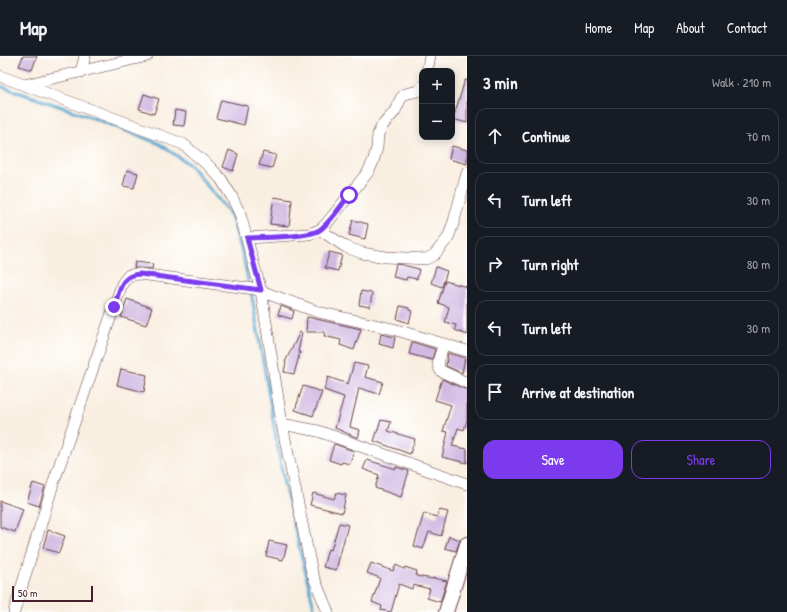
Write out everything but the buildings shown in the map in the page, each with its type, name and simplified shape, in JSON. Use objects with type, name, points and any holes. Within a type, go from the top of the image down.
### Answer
[{"type":"main road","points":[[446,612],[467,544]]},
{"type":"street","points":[[81,72],[85,56]]},
{"type":"street","points":[[24,85],[147,56]]},
{"type":"street","points":[[427,68],[430,56]]},
{"type":"street","points":[[0,76],[183,144],[221,179],[240,214],[247,238],[254,289],[312,573],[328,612]]},
{"type":"street","points":[[247,238],[309,234],[320,230],[368,172],[373,162],[380,130],[395,111],[401,98],[405,94],[419,90]]},
{"type":"street","points":[[320,230],[346,248],[362,253],[386,257],[426,259],[434,255],[448,238],[467,173]]},
{"type":"street","points":[[14,612],[54,481],[122,284],[125,278],[129,275],[140,274],[254,289],[318,312],[393,329],[467,351]]},
{"type":"street","points":[[444,344],[439,360],[439,368],[441,371],[467,382]]},
{"type":"street","points":[[282,424],[318,431],[467,484]]},
{"type":"waterway","points":[[0,86],[85,115],[160,144],[191,166],[231,215],[243,256],[249,285]]},
{"type":"waterway","points":[[251,291],[284,484],[315,612]]},
{"type":"route","points":[[114,307],[125,278],[134,274],[261,290],[247,238],[309,234],[320,230],[349,195]]}]
